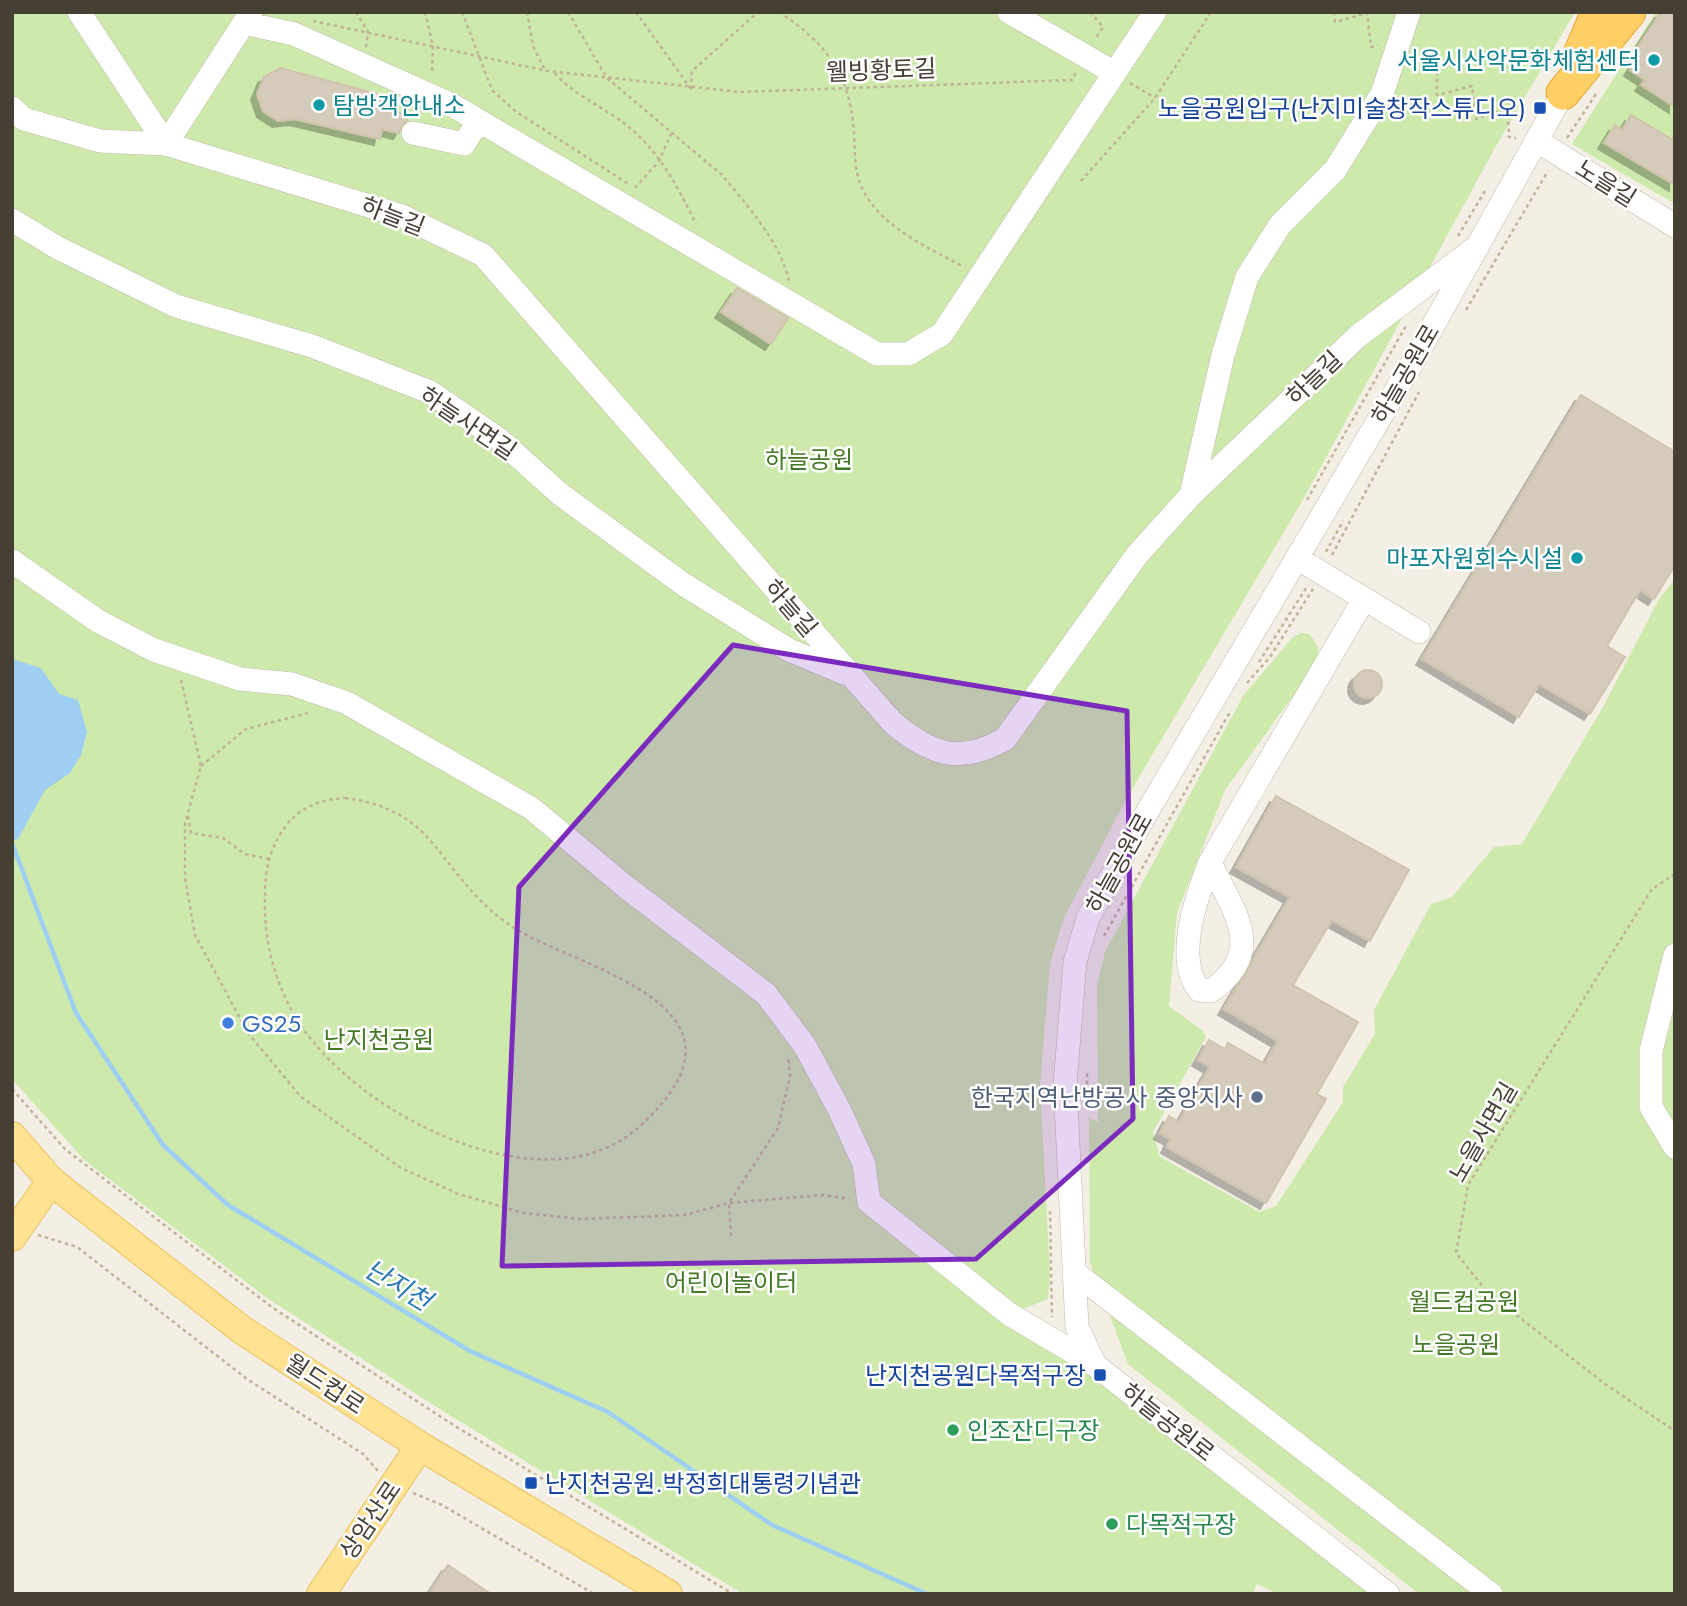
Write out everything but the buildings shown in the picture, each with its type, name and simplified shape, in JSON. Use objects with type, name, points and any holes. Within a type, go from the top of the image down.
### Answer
[{"type":"highway","points":[[1577,91],[1598,12]]},
{"type":"highway","points":[[1577,91],[1629,12]]},
{"type":"main road","name":"월드컵로","points":[[12,1136],[51,1181],[242,1330],[419,1446],[667,1594]]},
{"type":"main road","points":[[17,1230],[51,1181]]},
{"type":"main road","name":"상암산로","points":[[321,1594],[419,1446]]},
{"type":"street","points":[[79,12],[166,144],[248,18],[294,34],[428,94],[631,199],[701,250],[877,354],[908,354],[942,334],[1154,12]]},
{"type":"street","points":[[1009,12],[1113,72]]},
{"type":"street","points":[[1191,495],[1223,355],[1247,276],[1280,225],[1335,170],[1382,94],[1409,12]]},
{"type":"street","name":"하늘공원로","points":[[1388,1594],[1096,1365],[1077,1327],[1065,1084],[1075,961],[1088,918],[1312,567],[1478,246],[1577,91]]},
{"type":"street","name":"하늘길","points":[[12,108],[24,119],[100,141],[166,144],[402,216],[483,256],[893,723],[921,746],[948,754],[982,752],[1005,739],[1138,555],[1191,495],[1358,336],[1478,246]]},
{"type":"street","points":[[413,133],[464,144],[478,121]]},
{"type":"street","name":"노을길","points":[[1541,145],[1675,226]]},
{"type":"street","name":"하늘사면길","points":[[12,220],[58,248],[176,306],[312,346],[430,392],[500,440],[561,494],[683,583],[789,650],[849,675]]},
{"type":"street","points":[[12,561],[98,621],[154,650],[240,679],[292,684],[346,703],[531,808],[637,896],[766,994],[805,1046],[840,1111],[864,1164],[869,1202],[1009,1314],[1096,1365]]},
{"type":"street","points":[[1312,567],[1419,632]]},
{"type":"street","points":[[1210,862],[1244,937],[1244,951],[1237,965],[1211,991],[1199,990],[1192,981],[1189,949],[1192,908],[1210,862],[1364,599]]},
{"type":"street","points":[[1675,955],[1651,1051],[1651,1107],[1675,1147]]},
{"type":"street","points":[[1074,1272],[1491,1594]]},
{"type":"path","points":[[356,12],[368,32],[360,63]]},
{"type":"path","points":[[425,12],[433,46],[428,94]]},
{"type":"path","points":[[462,12],[492,90],[628,182],[631,199]]},
{"type":"path","points":[[527,12],[533,46],[545,70]]},
{"type":"path","points":[[568,12],[607,78],[722,175],[764,231],[788,274],[790,292],[785,299]]},
{"type":"path","points":[[636,12],[691,89]]},
{"type":"path","points":[[691,89],[692,71],[758,12]]},
{"type":"path","points":[[779,12],[822,45],[835,63],[846,88],[853,124],[856,172],[863,192],[891,224],[980,275]]},
{"type":"path","points":[[1086,55],[1103,27],[1090,12]]},
{"type":"path","points":[[1081,181],[1155,98],[1211,12]]},
{"type":"path","points":[[1334,12],[1335,22],[1367,13],[1371,47],[1403,38],[1407,65],[1437,61],[1437,95],[1472,86],[1476,119],[1508,108],[1510,137],[1541,145]]},
{"type":"path","name":"웰빙황토길","points":[[294,34],[302,24],[316,21],[545,70],[691,89],[740,92],[1072,80]]},
{"type":"path","points":[[553,71],[627,125],[659,161],[675,183],[702,236],[701,250]]},
{"type":"path","points":[[1113,72],[1155,98]]},
{"type":"path","points":[[1461,312],[1541,145],[1577,91]]},
{"type":"path","points":[[1460,320],[1540,188],[1541,145],[1597,92]]},
{"type":"path","points":[[631,199],[659,161],[671,134]]},
{"type":"path","points":[[1245,685],[1270,657],[1312,567],[1425,382]]},
{"type":"path","points":[[1242,680],[1266,656],[1312,567],[1414,391]]},
{"type":"path","points":[[176,657],[201,765],[187,814],[184,878],[195,935],[248,1033],[301,1097],[401,1168],[456,1193],[523,1213],[580,1219],[685,1214],[729,1203],[823,1195],[869,1202]]},
{"type":"path","points":[[201,765],[246,729],[346,703]]},
{"type":"path","points":[[1181,787],[1228,704]]},
{"type":"path","points":[[1103,937],[1232,710]]},
{"type":"path","points":[[321,800],[363,801],[400,813],[421,828],[492,911],[530,939],[581,960],[659,1000],[673,1014],[687,1052],[677,1086],[623,1142],[592,1153],[554,1158],[511,1159],[402,1117],[362,1089],[328,1058],[313,1042],[284,995],[266,931],[264,913],[269,859],[283,830],[309,804],[321,800]]},
{"type":"path","points":[[187,814],[191,833],[223,838],[245,853],[269,859]]},
{"type":"path","name":"노을사면길","points":[[1675,874],[1652,889],[1468,1185],[1456,1253],[1488,1293],[1605,1384],[1675,1432]]},
{"type":"path","points":[[1096,939],[1115,904]]},
{"type":"path","points":[[731,1236],[729,1203],[778,1128],[790,1076],[787,1052]]},
{"type":"path","points":[[1086,1105],[1087,1065]]},
{"type":"path","points":[[1083,1071],[1083,1098]]},
{"type":"path","points":[[12,1088],[65,1149],[273,1308],[455,1426],[733,1594]]},
{"type":"path","points":[[17,1230],[78,1247],[247,1380],[363,1454],[380,1474],[442,1506],[594,1594]]},
{"type":"highlighted area","points":[[733,645],[1127,711],[1133,1119],[976,1259],[502,1266],[519,887]]},
{"type":"green space","name":"하늘공원","points":[[12,12],[1575,12],[1496,146],[1304,498],[1128,796],[1063,920],[1050,964],[1040,1086],[1050,1274],[1048,1299],[1010,1314],[1388,1594],[1278,1594],[1257,1584],[1252,1594],[743,1594],[446,1413],[267,1298],[84,1160],[12,1079]]},
{"type":"green space","points":[[1656,12],[1675,12],[1675,204],[1572,144]]},
{"type":"green space","name":"월드컵공원","points":[[1675,579],[1675,1594],[1419,1594],[1128,1364],[1090,1263],[1089,1118],[1098,1122],[1097,985],[1105,952],[1243,696],[1292,638],[1301,633],[1310,634],[1318,647],[1319,660],[1225,790],[1177,913],[1169,1006],[1203,1031],[1206,1037],[1153,1132],[1160,1157],[1260,1212],[1276,1206],[1343,1102],[1343,1087],[1375,1034],[1374,1010],[1431,904],[1452,897],[1494,847],[1522,844],[1603,707],[1659,599]]},
{"type":"water","points":[[12,659],[41,668],[59,694],[78,700],[87,732],[81,755],[70,773],[45,790],[18,839],[12,840]]},
{"type":"waterway","name":"난지천","points":[[12,843],[76,1013],[163,1145],[228,1205],[470,1351],[608,1412],[772,1525],[927,1594]]},
{"type":"place","name":"서울시산악문화체험센터","points":[[1654,60]]},
{"type":"place","name":"탐방객안내소","points":[[319,105]]},
{"type":"place","name":"노을공원입구(난지미술창작스튜디오)","points":[[1540,108]]},
{"type":"place","name":"마포자원회수시설","points":[[1577,558]]},
{"type":"place","name":"GS25","points":[[228,1023]]},
{"type":"place","name":"한국지역난방공사 중앙지사","points":[[1257,1097]]},
{"type":"place","name":"난지천공원다목적구장","points":[[1100,1375]]},
{"type":"place","name":"인조잔디구장","points":[[953,1430]]},
{"type":"place","name":"난지천공원.박정희대통령기념관","points":[[531,1483]]},
{"type":"place","name":"다목적구장","points":[[1112,1524]]},
{"type":"park label","name":"난지천공원","points":[[379,1039]]},
{"type":"park label","name":"어린이놀이터","points":[[731,1282]]},
{"type":"park label","name":"노을공원","points":[[1456,1344]]}]
